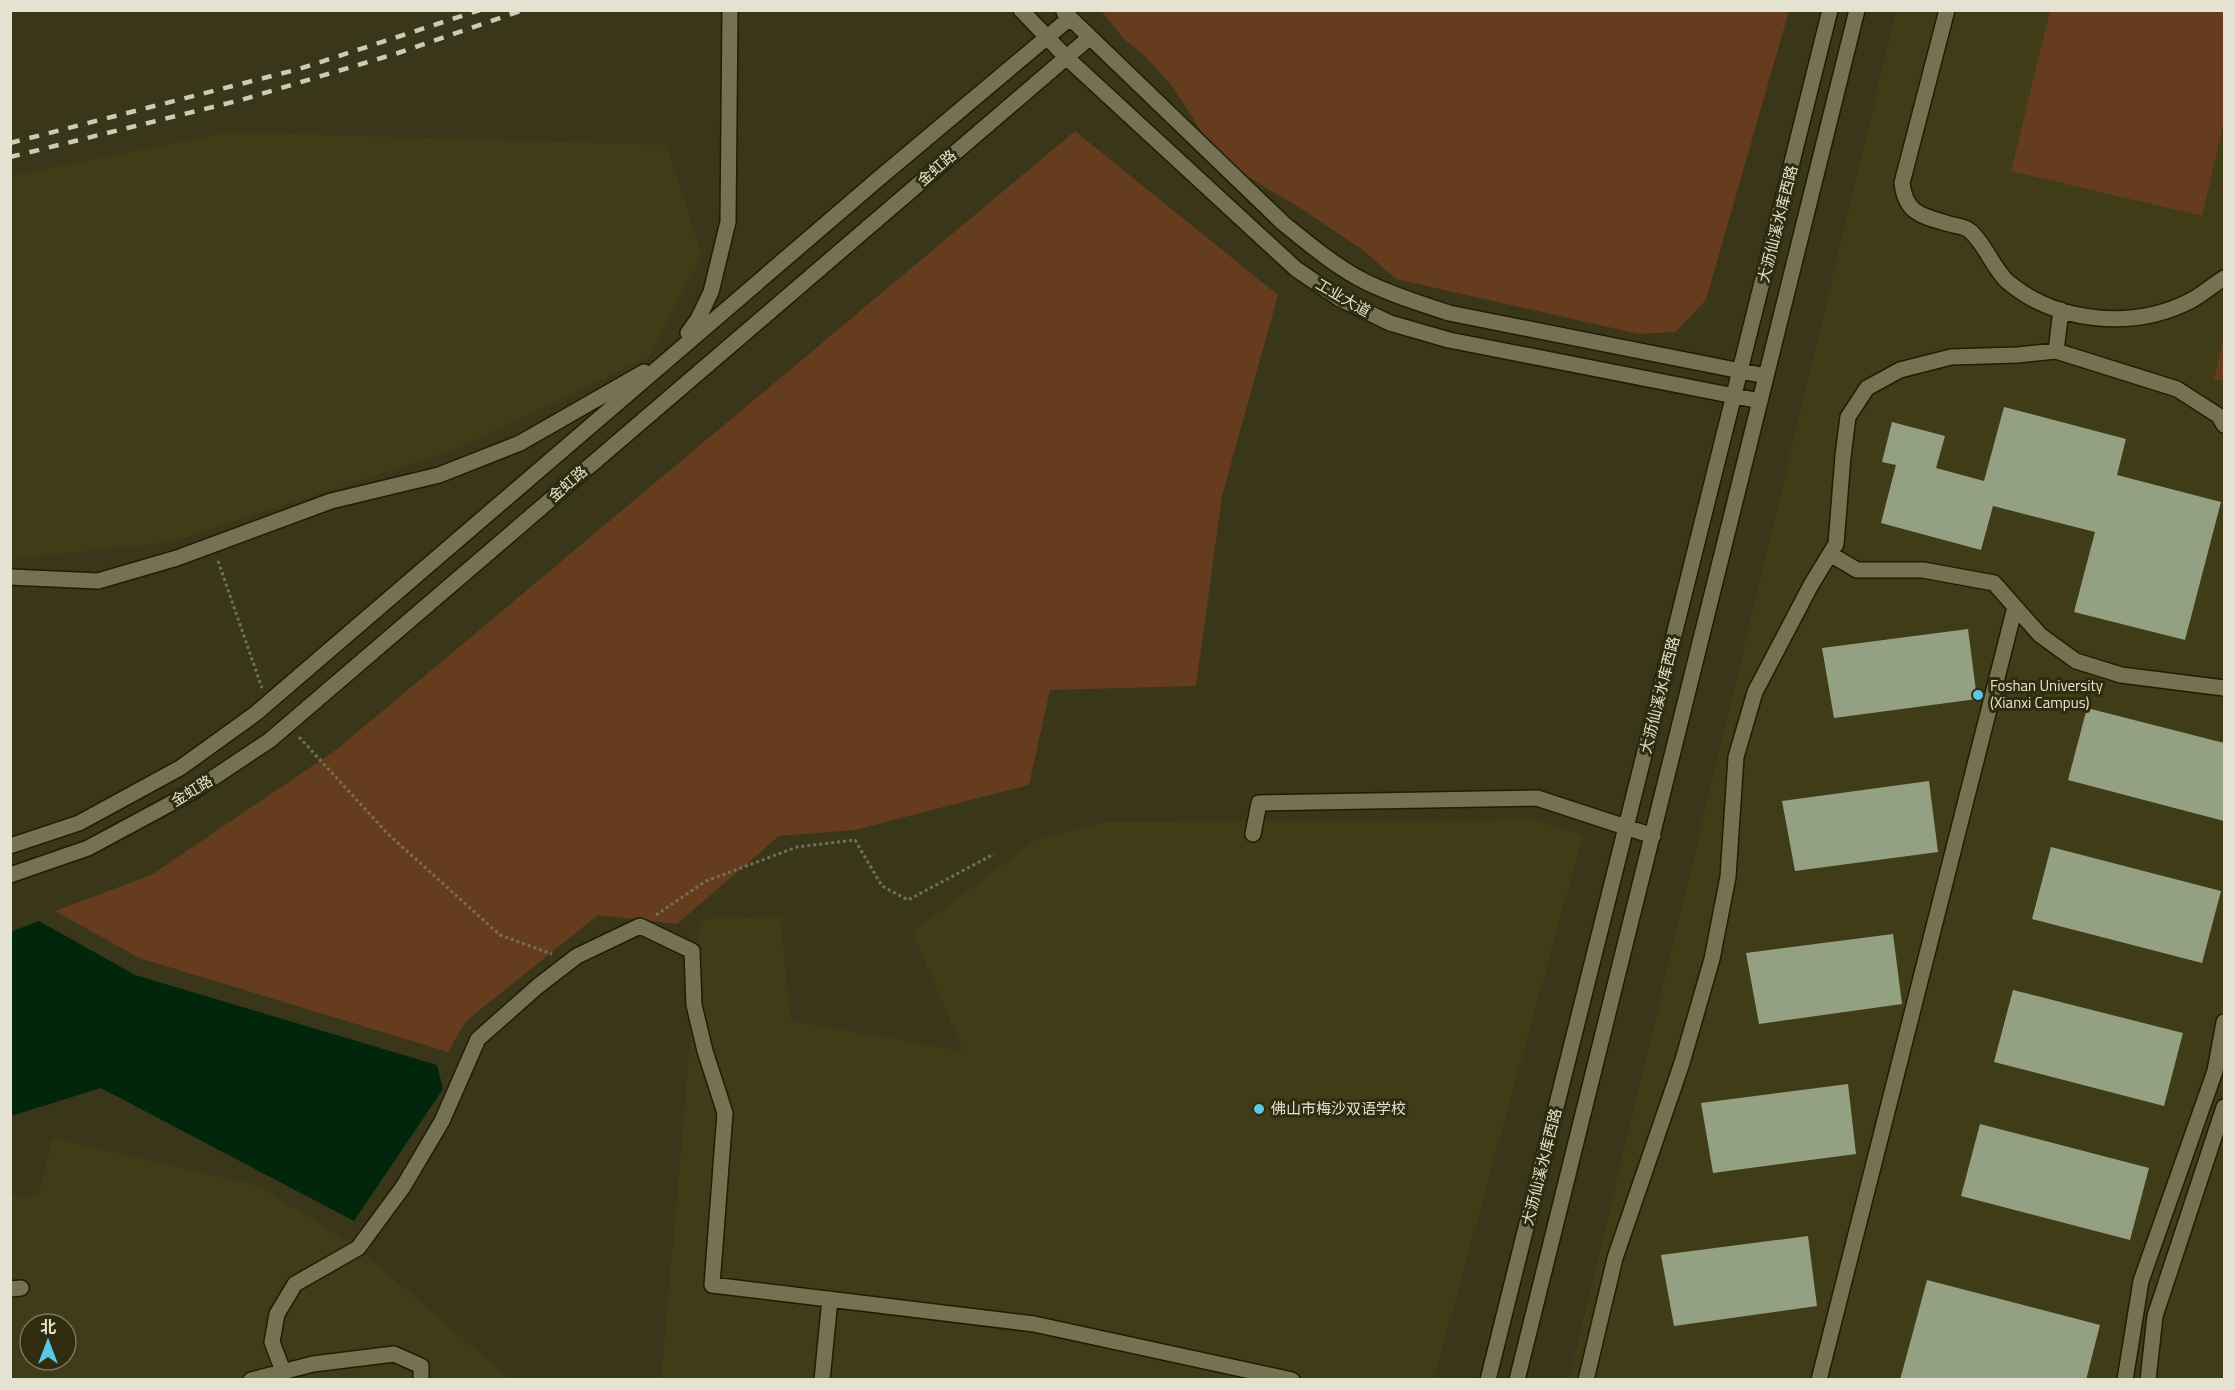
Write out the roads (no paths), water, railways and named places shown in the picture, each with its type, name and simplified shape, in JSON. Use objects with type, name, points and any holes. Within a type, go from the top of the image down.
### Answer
[{"type":"street","points":[[10,577],[98,581],[177,558],[331,501],[439,475],[520,443],[666,360],[698,320],[711,292],[728,222],[730,10]]},
{"type":"street","name":"工业大道","points":[[1021,10],[1066,57],[1296,269],[1340,299],[1390,323],[1449,340],[1760,401]]},
{"type":"street","name":"大沥仙溪水库西路","points":[[1488,1380],[1830,10]]},
{"type":"street","points":[[1517,1380],[1857,10]]},
{"type":"street","points":[[1947,10],[1902,183],[1904,199],[1916,214],[1969,230],[2007,281],[2041,304],[2108,320],[2156,314],[2190,301],[2224,278]]},
{"type":"street","name":"工业大道","points":[[1066,14],[1283,223],[1319,253],[1364,281],[1402,298],[1449,314],[1766,376]]},
{"type":"street","name":"金虹路","points":[[10,846],[79,823],[180,768],[268,703],[1047,36],[1066,14]]},
{"type":"street","name":"金虹路","points":[[10,875],[88,848],[192,792],[270,740],[1089,38]]},
{"type":"street","points":[[2056,351],[2061,310]]},
{"type":"street","points":[[1586,1380],[1615,1258],[1682,1063],[1712,959],[1728,877],[1736,757],[1739,746],[1755,692],[1811,585],[1836,544],[1848,417],[1867,388],[1900,370],[1951,357],[2056,351],[2177,389],[2219,416],[2224,424]]},
{"type":"street","points":[[1830,554],[1857,570],[1923,570],[1994,583],[2040,635],[2076,661],[2121,675],[2224,688]]},
{"type":"street","points":[[1820,1380],[2015,607]]},
{"type":"street","points":[[1253,834],[1259,802],[1538,798],[1653,836]]},
{"type":"street","points":[[283,1371],[272,1342],[277,1314],[295,1284],[358,1248],[403,1187],[442,1121],[478,1039],[538,986],[571,961],[640,926],[692,951],[694,1005],[705,1051],[725,1113],[712,1285],[1034,1324],[1292,1380]]},
{"type":"street","points":[[2125,1380],[2141,1281],[2214,1071],[2224,1022]]},
{"type":"street","points":[[2148,1380],[2155,1316],[2224,1107]]},
{"type":"street","points":[[822,1380],[830,1299]]},
{"type":"street","points":[[251,1380],[313,1364],[394,1354],[421,1366],[421,1380]]},
{"type":"railway","points":[[10,143],[299,69],[480,10]]},
{"type":"railway","points":[[10,157],[241,100],[398,53],[523,10]]},
{"type":"place","name":"Foshan University (Xianxi Campus)","points":[[1978,695]]},
{"type":"place","name":"佛山市梅沙双语学校","points":[[1259,1109]]}]
